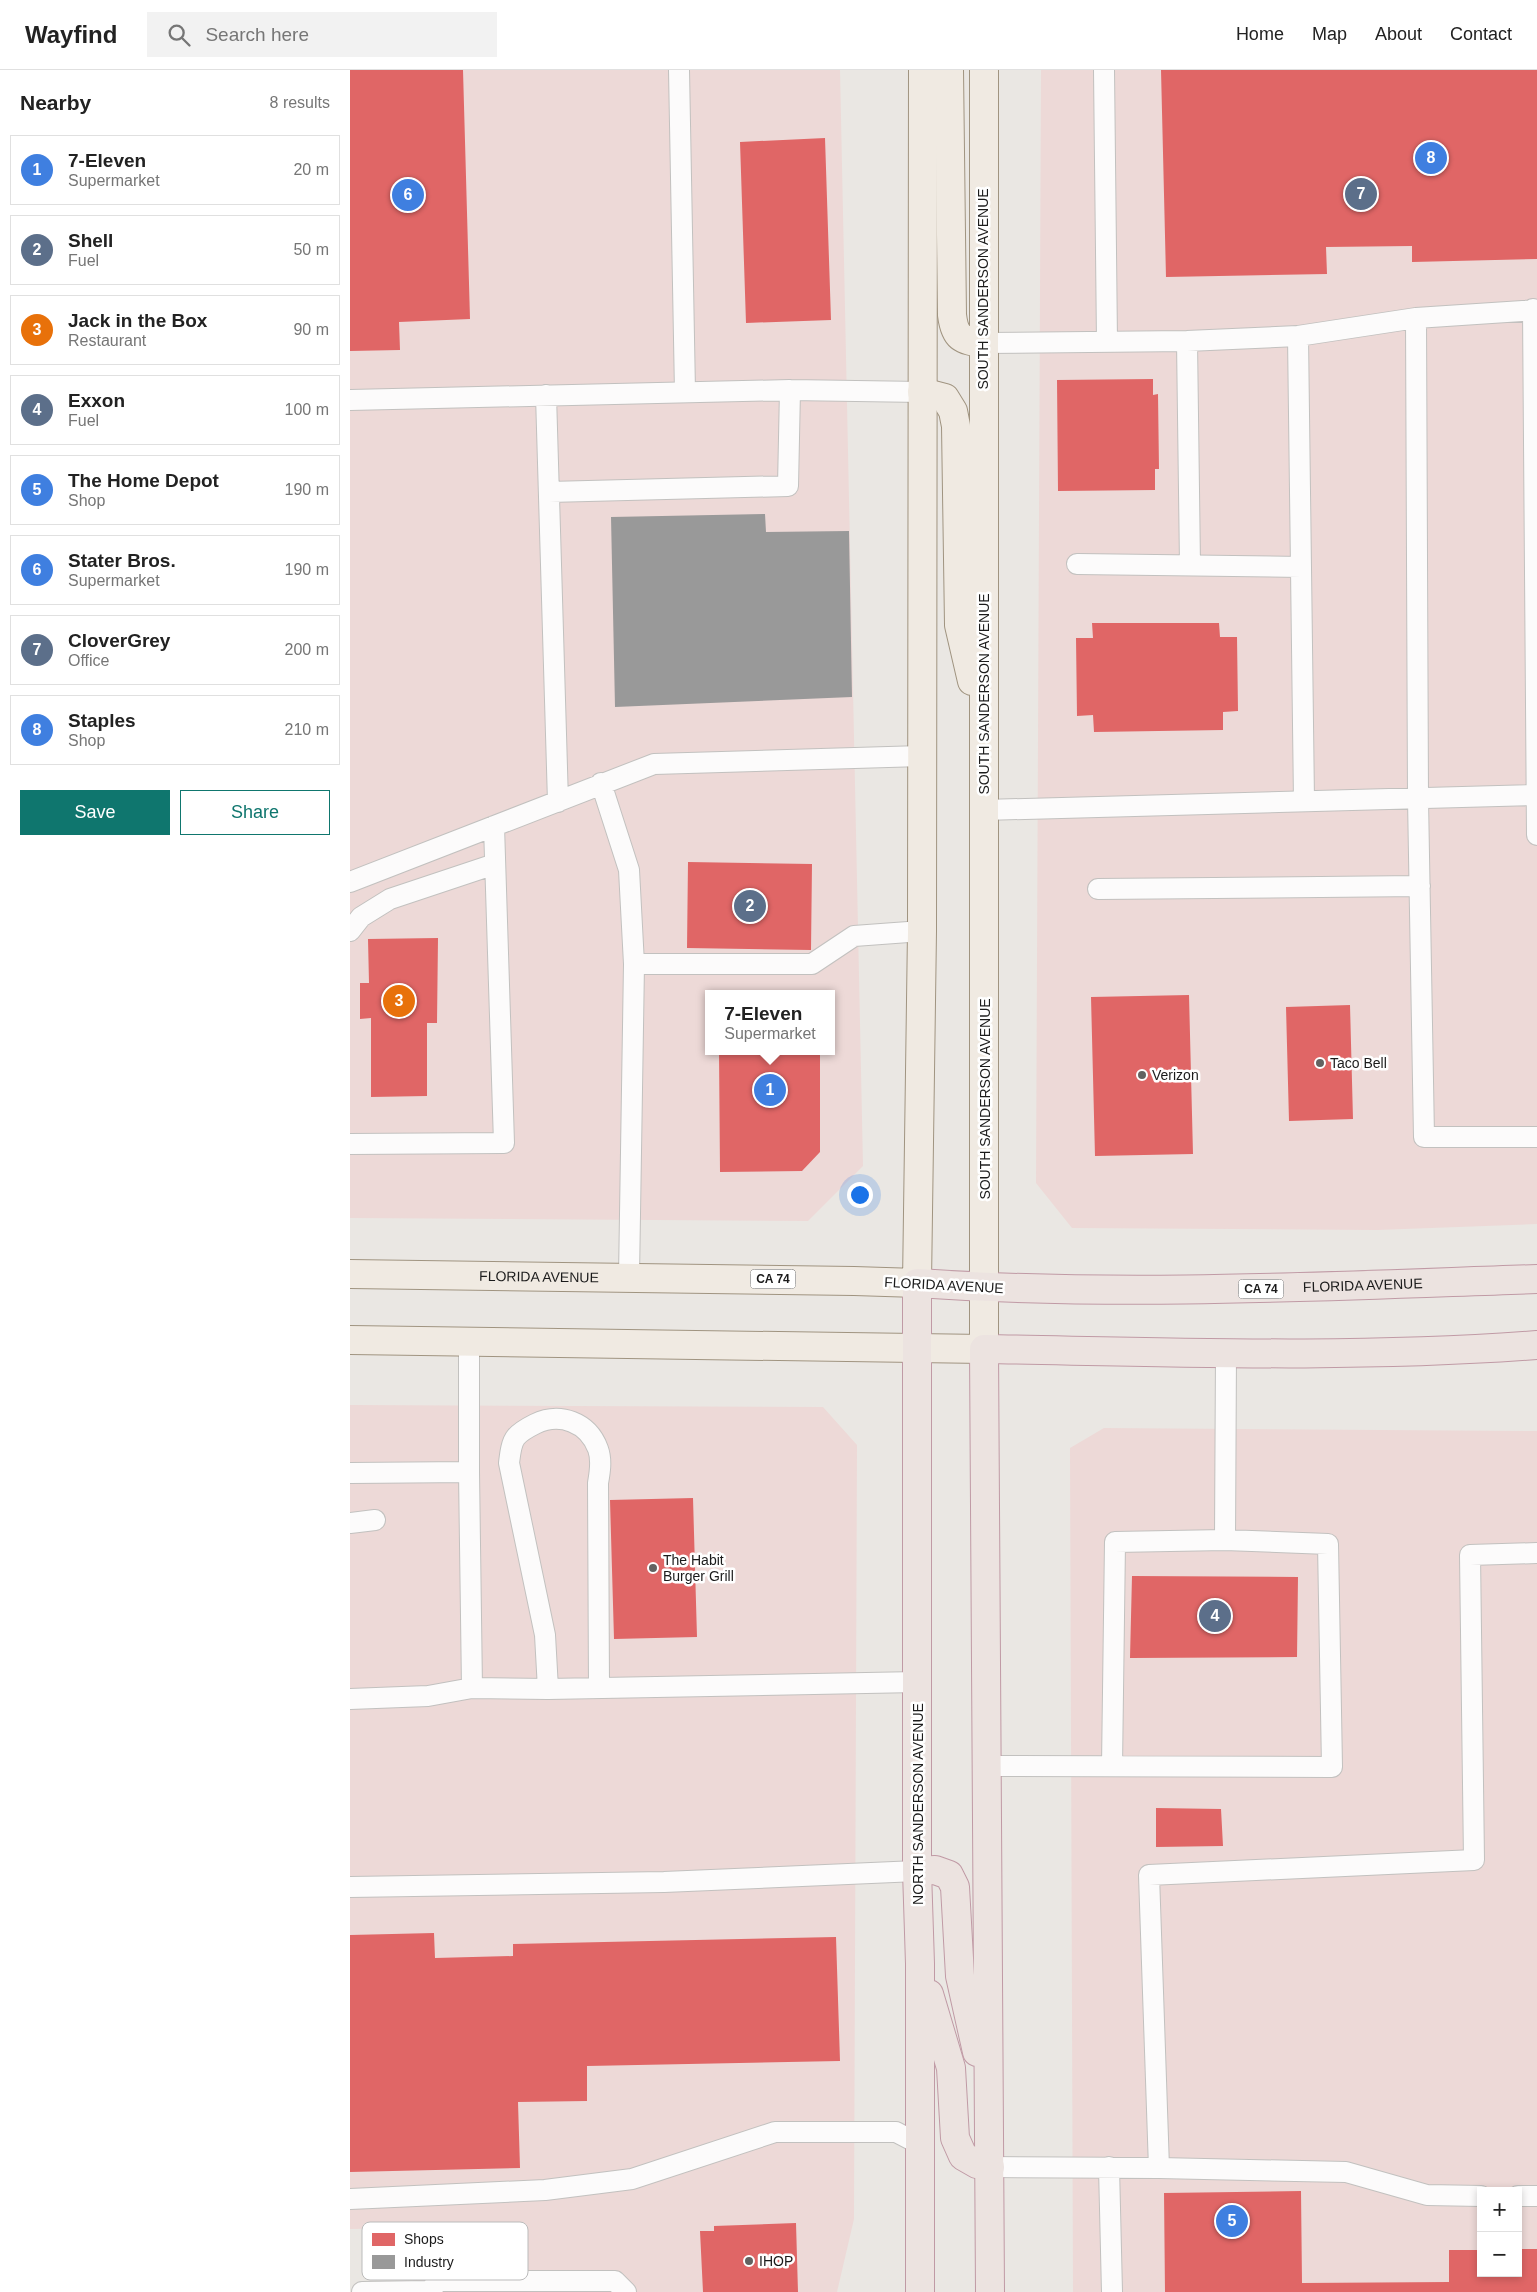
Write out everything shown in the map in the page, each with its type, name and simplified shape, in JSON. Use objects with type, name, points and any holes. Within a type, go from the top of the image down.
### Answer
[{"type":"highway","name":"FLORIDA AVENUE","points":[[917,1284],[985,1288],[1227,1290],[1537,1279]]},
{"type":"highway","name":"NORTH SANDERSON AVENUE","points":[[917,1284],[917,1871],[920,1964],[920,2292]]},
{"type":"highway","points":[[990,2292],[984,1349],[1226,1353],[1459,1351],[1537,1346]]},
{"type":"highway","points":[[917,1871],[936,1870],[949,1875],[955,1887],[960,1976],[989,2104]]},
{"type":"highway","points":[[920,1964],[950,2068],[956,2138],[963,2156],[976,2164],[990,2167]]},
{"type":"main road","points":[[917,1284],[922,931],[923,70]]},
{"type":"main road","points":[[949,70],[952,314],[954,328],[958,336],[970,342],[983,343]]},
{"type":"main road","name":"SOUTH SANDERSON AVENUE","points":[[984,70],[984,1349]]},
{"type":"main road","points":[[922,392],[945,398],[953,411],[956,426],[959,624],[983,731]]},
{"type":"main road","name":"FLORIDA AVENUE","points":[[350,1274],[470,1277],[629,1277],[917,1284]]},
{"type":"main road","points":[[350,1340],[469,1340],[984,1349]]},
{"type":"lane","points":[[679,70],[685,392]]},
{"type":"lane","points":[[1104,70],[1106,342]]},
{"type":"lane","points":[[983,343],[1187,342],[1298,336],[1416,318],[1535,310],[1537,835]]},
{"type":"lane","points":[[1416,318],[1418,799],[1424,1137],[1537,1137]]},
{"type":"lane","points":[[1298,336],[1304,801]]},
{"type":"lane","points":[[1187,342],[1190,565]]},
{"type":"lane","points":[[549,492],[788,486],[790,390]]},
{"type":"lane","points":[[350,400],[790,390],[922,392]]},
{"type":"lane","points":[[546,395],[558,802]]},
{"type":"lane","points":[[1077,564],[1301,567]]},
{"type":"lane","points":[[350,882],[654,764],[922,756]]},
{"type":"lane","points":[[601,783],[629,870],[634,964],[629,1277]]},
{"type":"lane","points":[[984,810],[1537,796]]},
{"type":"lane","points":[[350,1144],[504,1143],[494,826]]},
{"type":"lane","points":[[350,931],[361,917],[390,899],[495,864]]},
{"type":"lane","points":[[1098,888],[1420,886]]},
{"type":"lane","points":[[634,964],[812,964],[854,936],[922,931]]},
{"type":"lane","points":[[469,1340],[468,1472],[472,1688]]},
{"type":"lane","points":[[1225,1540],[1226,1353]]},
{"type":"lane","points":[[548,1689],[545,1635],[509,1463],[516,1437],[543,1420],[559,1418],[577,1423],[590,1435],[598,1449],[601,1466],[598,1483],[599,1688]]},
{"type":"lane","points":[[350,1473],[468,1472]]},
{"type":"lane","points":[[350,1523],[375,1520]]},
{"type":"lane","points":[[986,1766],[1332,1767],[1328,1544],[1225,1540],[1115,1542],[1112,1766]]},
{"type":"lane","points":[[1159,2168],[1149,1875],[1474,1860],[1470,1556],[1537,1553]]},
{"type":"lane","points":[[350,1699],[428,1696],[472,1688],[548,1689],[918,1682]]},
{"type":"lane","points":[[350,1887],[684,1882],[917,1871]]},
{"type":"lane","points":[[350,2199],[545,2190],[632,2179],[774,2132],[896,2132],[921,2145]]},
{"type":"lane","points":[[990,2167],[1109,2167],[1346,2172],[1427,2195],[1477,2196]]},
{"type":"lane","points":[[1109,2167],[1112,2292]]},
{"type":"lane","points":[[1522,2196],[1537,2196]]},
{"type":"lane","points":[[362,2292],[428,2291],[439,2281],[615,2281],[626,2292]]},
{"type":"shaded area","points":[[350,70],[840,70],[863,1166],[808,1221],[350,1218]]},
{"type":"shaded area","points":[[1041,70],[1537,70],[1537,1224],[1377,1230],[1072,1228],[1036,1183]]},
{"type":"shaded area","points":[[350,1405],[823,1407],[857,1445],[854,2219],[837,2292],[413,2292],[413,2280],[528,2280],[528,2222],[362,2222],[362,2229],[350,2229]]},
{"type":"shaded area","points":[[1104,1428],[1537,1431],[1537,2292],[1073,2292],[1070,1448]]},
{"type":"building: Shops","points":[[350,70],[463,70],[470,319],[399,322],[400,350],[350,351]]},
{"type":"building: Shops","points":[[1161,70],[1537,70],[1537,259],[1412,262],[1412,246],[1326,247],[1327,274],[1166,277]]},
{"type":"building: Shops","points":[[825,138],[831,320],[746,323],[740,142]]},
{"type":"building: Shops","points":[[1153,379],[1153,395],[1158,394],[1159,469],[1155,469],[1155,490],[1058,491],[1057,380]]},
{"type":"building: Shops","points":[[1092,623],[1219,623],[1220,637],[1237,637],[1238,711],[1223,712],[1223,730],[1094,732],[1093,715],[1077,716],[1076,638],[1093,638]]},
{"type":"building: Shops","points":[[688,862],[812,864],[811,950],[687,948]]},
{"type":"building: Shops","points":[[438,938],[437,1023],[427,1023],[427,1096],[371,1097],[371,1018],[360,1019],[360,983],[369,983],[368,939]]},
{"type":"building: Shops","name":"Verizon","points":[[1189,995],[1193,1154],[1095,1156],[1091,997]]},
{"type":"building: Shops","name":"Taco Bell","points":[[1350,1005],[1353,1119],[1289,1121],[1286,1007]]},
{"type":"building: Shops","points":[[719,1055],[820,1055],[820,1152],[802,1171],[720,1172]]},
{"type":"building: Shops","name":"The Habit Burger Grill","points":[[693,1498],[697,1637],[614,1639],[610,1500]]},
{"type":"building: Shops","points":[[1132,1576],[1298,1577],[1297,1657],[1130,1658]]},
{"type":"building: Shops","points":[[1156,1808],[1221,1809],[1223,1846],[1156,1847]]},
{"type":"building: Shops","points":[[434,1933],[435,1958],[513,1956],[513,1944],[836,1937],[840,2061],[587,2066],[587,2101],[518,2102],[520,2168],[350,2172],[350,1935]]},
{"type":"building: Shops","points":[[1301,2191],[1302,2283],[1449,2282],[1449,2250],[1477,2250],[1477,2277],[1522,2277],[1522,2249],[1537,2249],[1537,2292],[1165,2292],[1164,2193]]},
{"type":"building: Shops","name":"IHOP","points":[[796,2223],[798,2292],[703,2292],[700,2231],[714,2231],[714,2226]]},
{"type":"building: Industry","points":[[765,514],[766,532],[849,531],[852,697],[615,707],[611,517]]},
{"type":"place","name":"Staples","points":[[1431,158]]},
{"type":"place","name":"CloverGrey","points":[[1361,194]]},
{"type":"place","name":"Stater Bros.","points":[[408,195]]},
{"type":"place","name":"Shell","points":[[750,906]]},
{"type":"place","name":"Jack in the Box","points":[[399,1001]]},
{"type":"place","name":"Taco Bell","points":[[1320,1063]]},
{"type":"place","name":"Verizon","points":[[1142,1075]]},
{"type":"place","name":"7-Eleven","points":[[770,1090]]},
{"type":"place","name":"The Habit Burger Grill","points":[[653,1568]]},
{"type":"place","name":"Exxon","points":[[1215,1616]]},
{"type":"place","name":"The Home Depot","points":[[1232,2221]]},
{"type":"place","name":"IHOP","points":[[749,2261]]}]
